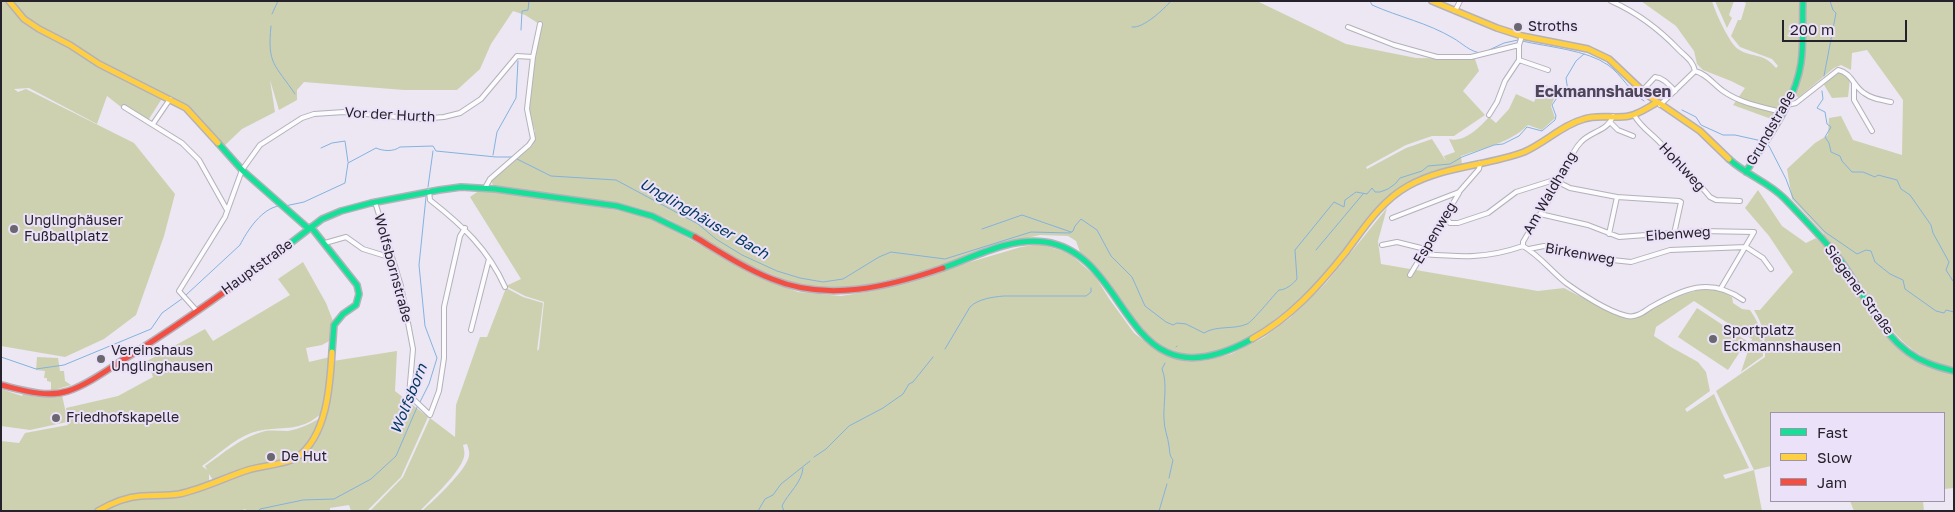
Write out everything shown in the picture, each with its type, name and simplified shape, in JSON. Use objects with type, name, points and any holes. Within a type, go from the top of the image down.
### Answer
[{"type":"main road","points":[[9,1],[24,19],[39,29],[70,45],[99,64],[186,108],[242,170],[310,228],[324,243],[357,285],[360,296],[359,302],[342,313],[334,325],[327,399],[318,432],[310,445],[295,459],[251,469],[179,494],[139,496],[107,506],[98,511]]},
{"type":"main road","name":"Siegener Straße","points":[[1432,1],[1497,28],[1520,40],[1588,49],[1602,54],[1616,64],[1642,91],[1658,104],[1700,131],[1720,152],[1746,172],[1773,188],[1830,248],[1847,270],[1885,328],[1899,343],[1927,362],[1954,371]]},
{"type":"main road","name":"Grundstraße","points":[[1746,172],[1787,104],[1796,83],[1801,65],[1803,1]]},
{"type":"main road","points":[[1634,115],[1658,104]]},
{"type":"main road","name":"Hauptstraße","points":[[1,384],[36,393],[52,393],[68,390],[87,382],[115,366],[247,276],[310,228],[335,212],[429,191],[459,187],[485,188],[570,198],[649,214],[774,280],[791,286],[817,290],[849,292],[870,289],[930,273],[1016,243],[1045,241],[1060,244],[1074,251],[1096,272],[1134,327],[1144,337],[1169,352],[1182,357],[1200,358],[1228,352],[1239,347],[1287,316],[1323,281],[1384,205],[1402,190],[1424,178],[1524,152],[1580,119],[1599,115],[1634,115]]},
{"type":"street","points":[[1455,10],[1460,1]]},
{"type":"street","points":[[1611,1],[1645,20],[1658,30],[1694,64],[1695,71]]},
{"type":"street","points":[[485,188],[490,179],[518,156],[533,139],[527,110],[533,57],[540,24]]},
{"type":"street","points":[[1348,27],[1437,57],[1471,57],[1520,40],[1519,60],[1505,81],[1497,102],[1489,115]]},
{"type":"street","name":"Vor der Hurth","points":[[242,170],[260,145],[308,116],[344,112],[411,119],[444,117],[460,112],[481,99],[517,56],[533,57]]},
{"type":"street","points":[[1519,60],[1548,70]]},
{"type":"street","points":[[1787,104],[1796,103],[1838,70],[1845,72],[1850,75],[1854,84],[1854,100],[1872,131]]},
{"type":"street","points":[[1658,104],[1695,71]]},
{"type":"street","points":[[1695,71],[1703,73],[1722,91],[1735,98],[1753,105],[1782,112]]},
{"type":"street","points":[[1642,91],[1655,77],[1663,79],[1675,90]]},
{"type":"street","points":[[1854,84],[1869,96],[1891,102]]},
{"type":"street","points":[[153,124],[170,99]]},
{"type":"street","points":[[124,107],[182,143],[199,160],[227,210]]},
{"type":"street","name":"Hohlweg","points":[[1634,115],[1641,127],[1663,145],[1710,197],[1716,200],[1740,201]]},
{"type":"street","points":[[1613,116],[1611,123],[1618,130],[1633,136]]},
{"type":"street","name":"Am Waldhang","points":[[1611,123],[1583,140],[1574,150],[1560,182],[1522,242],[1523,246],[1534,252],[1566,283],[1594,301],[1626,316],[1642,313],[1684,291],[1708,286],[1721,288],[1743,300]]},
{"type":"street","name":"Espenweg","points":[[1410,275],[1459,192],[1479,168],[1480,163]]},
{"type":"street","points":[[196,310],[179,291],[180,287],[196,267],[227,210],[242,170]]},
{"type":"street","points":[[1444,216],[1450,223],[1466,221],[1495,209],[1501,202],[1516,192],[1554,180],[1570,188],[1616,197],[1679,201],[1681,202],[1674,234]]},
{"type":"street","points":[[429,191],[430,200],[465,228],[497,268],[505,287]]},
{"type":"street","points":[[1392,218],[1459,192]]},
{"type":"street","points":[[1609,234],[1616,197]]},
{"type":"street","name":"Wolfsbornstraße","points":[[375,202],[401,286],[413,349],[409,395],[430,415],[439,391],[444,358],[444,307],[460,236],[465,228]]},
{"type":"street","name":"Eibenweg","points":[[1540,214],[1588,225],[1619,237],[1711,231],[1754,232],[1746,247]]},
{"type":"street","points":[[324,243],[346,237],[363,249],[392,258]]},
{"type":"street","points":[[1382,245],[1398,242],[1425,248]]},
{"type":"street","points":[[1422,254],[1447,257],[1478,257],[1523,246]]},
{"type":"street","name":"Birkenweg","points":[[1528,249],[1544,246],[1631,262],[1670,250],[1746,247]]},
{"type":"street","points":[[1721,288],[1746,247],[1763,258],[1771,269]]},
{"type":"street","points":[[470,330],[489,259]]},
{"type":"green space","points":[[1,1],[7,1],[23,20],[163,97],[147,122],[121,107],[107,96],[97,124],[29,88],[14,89],[18,92],[26,89],[134,143],[175,194],[164,236],[136,315],[104,339],[65,357],[1,346]]},
{"type":"green space","points":[[11,1],[1257,1],[1346,44],[1416,58],[1475,59],[1479,71],[1463,91],[1485,115],[1454,136],[1432,136],[1406,145],[1366,167],[1367,169],[1406,148],[1432,139],[1446,161],[1444,156],[1455,152],[1449,139],[1455,140],[1466,137],[1489,117],[1496,123],[1509,109],[1516,94],[1534,102],[1542,84],[1558,90],[1551,106],[1555,118],[1542,130],[1528,125],[1505,141],[1461,156],[1462,165],[1428,173],[1402,187],[1384,200],[1322,278],[1268,325],[1238,344],[1210,354],[1185,355],[1161,346],[1136,326],[1098,269],[1080,252],[1076,241],[1068,236],[1040,235],[1014,241],[920,273],[848,289],[817,288],[785,280],[747,264],[668,219],[642,209],[614,202],[494,187],[491,181],[533,145],[535,131],[529,115],[535,57],[541,25],[525,15],[513,11],[491,44],[480,69],[457,90],[404,90],[304,82],[297,90],[297,100],[279,110],[270,80],[275,112],[242,129],[223,147],[186,105],[101,64],[25,18]]},
{"type":"green space","points":[[1641,1],[1712,1],[1723,27],[1735,46],[1743,52],[1762,57],[1776,68],[1778,66],[1772,59],[1740,47],[1731,36],[1738,20],[1741,20],[1746,3],[1742,1],[1801,1],[1800,52],[1797,72],[1790,92],[1774,120],[1733,105],[1745,88],[1703,70],[1697,64],[1694,51],[1676,26]]},
{"type":"green space","points":[[1715,1],[1734,1],[1729,15],[1732,18],[1727,28]]},
{"type":"green space","points":[[1806,1],[1954,1],[1954,367],[1934,362],[1917,353],[1903,342],[1879,313],[1847,265],[1821,236],[1824,234],[1792,199],[1787,169],[1815,143],[1828,135],[1829,118],[1841,116],[1853,140],[1902,155],[1903,100],[1867,50],[1852,53],[1851,70],[1841,65],[1834,68],[1799,97],[1794,96],[1804,60]]},
{"type":"green space","points":[[1838,72],[1843,73],[1850,79],[1848,97],[1832,98],[1823,83]]},
{"type":"green space","points":[[480,190],[563,201],[622,211],[650,218],[768,281],[798,292],[841,296],[872,291],[1021,247],[1040,244],[1069,253],[1095,276],[1134,333],[1156,350],[1178,358],[1204,361],[1231,354],[1263,338],[1290,318],[1326,283],[1387,208],[1378,241],[1381,264],[1538,291],[1564,288],[1632,319],[1686,294],[1708,289],[1718,290],[1732,297],[1733,303],[1742,309],[1750,310],[1761,332],[1763,356],[1741,372],[1752,339],[1694,301],[1656,327],[1654,336],[1698,362],[1706,372],[1710,391],[1685,409],[1687,412],[1714,394],[1749,468],[1723,475],[1725,479],[1754,470],[1762,511],[422,511],[449,485],[467,462],[469,452],[467,444],[463,445],[464,457],[457,471],[420,511],[370,511],[403,477],[430,418],[455,437],[456,405],[480,337],[487,337],[506,288],[523,297],[543,303],[537,351],[539,349],[544,302],[525,296],[506,286],[521,279],[470,197]]},
{"type":"green space","points":[[1758,190],[1782,226],[1806,243],[1816,238],[1833,256],[1855,285],[1886,333],[1898,346],[1931,367],[1954,374],[1954,488],[1945,489],[1945,412],[1770,412],[1770,466],[1754,470],[1716,391],[1765,357],[1763,333],[1754,310],[1760,310],[1793,272],[1769,236],[1745,208]]},
{"type":"green space","points":[[303,262],[326,303],[333,321],[331,340],[322,345],[306,348],[309,362],[330,357],[328,385],[322,413],[299,426],[258,431],[244,436],[202,466],[207,470],[205,466],[248,437],[265,431],[292,430],[320,418],[309,443],[298,452],[276,463],[213,480],[209,474],[209,482],[179,493],[127,496],[182,495],[254,470],[297,461],[312,445],[325,415],[333,361],[397,351],[395,391],[428,417],[401,477],[367,511],[351,511],[349,505],[330,508],[330,511],[247,511],[245,509],[241,511],[1,511],[1,441],[19,443],[25,433],[68,425],[67,422],[30,430],[1,426],[1,389],[22,396],[23,394],[38,397],[62,395],[67,418],[66,408],[118,396],[153,377],[147,361],[205,329],[213,341],[290,295],[278,279]]},
{"type":"green space","name":"Sportplatz Eckmannshausen","points":[[1697,308],[1747,341],[1728,370],[1678,337]]},
{"type":"green space","points":[[37,357],[58,358],[60,371],[64,371],[65,381],[71,385],[51,391],[51,382],[44,378],[45,371],[36,370]]},
{"type":"green space","points":[[1850,502],[1923,502],[1924,511],[1854,511]]},
{"type":"waterway","points":[[272,14],[278,1]]},
{"type":"waterway","points":[[521,30],[522,11],[528,10],[529,1]]},
{"type":"waterway","points":[[1132,27],[1137,27],[1147,22],[1171,1]]},
{"type":"waterway","points":[[1370,1],[1372,5],[1434,28],[1470,49],[1481,53]]},
{"type":"waterway","points":[[1824,76],[1836,13],[1830,1]]},
{"type":"waterway","points":[[271,26],[270,49],[274,63],[295,94]]},
{"type":"waterway","points":[[1487,51],[1504,43],[1518,40]]},
{"type":"waterway","points":[[1522,41],[1578,52],[1599,60],[1613,69],[1634,93],[1644,101]]},
{"type":"waterway","name":"Unglinghäuser Bach","points":[[517,159],[551,176],[616,180],[698,224],[716,239],[742,255],[777,271],[823,282],[843,279],[879,257],[891,252],[945,259],[1031,232],[1070,233],[1081,219],[1097,230],[1111,256],[1132,277],[1145,306],[1166,322],[1173,325],[1177,323],[1186,324],[1204,333],[1214,329],[1247,324],[1279,290],[1287,288],[1297,279],[1295,250],[1334,202],[1344,207],[1345,200],[1356,192],[1367,194],[1372,188],[1375,192],[1388,189],[1400,178],[1422,171],[1428,166],[1450,164],[1462,157],[1494,145],[1503,144],[1519,136],[1527,127],[1542,131],[1555,120],[1556,116],[1552,105],[1559,95],[1568,91],[1566,78],[1576,61],[1584,54]]},
{"type":"waterway","points":[[493,155],[497,132],[516,98],[518,61]]},
{"type":"waterway","points":[[1822,91],[1823,99],[1817,108],[1825,112],[1827,124],[1831,127],[1825,137],[1831,152],[1840,156],[1852,172],[1863,172],[1875,177],[1878,175],[1897,180],[1901,189],[1910,195],[1931,225],[1933,233],[1949,262],[1946,270],[1953,281]]},
{"type":"waterway","points":[[1682,110],[1696,117],[1701,125],[1723,135],[1735,135],[1762,141]]},
{"type":"waterway","points":[[321,148],[332,143],[345,141],[348,162]]},
{"type":"waterway","points":[[1765,143],[1769,146],[1786,179],[1793,198],[1825,232],[1857,254],[1866,250],[1871,251],[1875,262],[1890,274],[1903,280],[1905,289],[1936,311],[1944,313],[1946,310],[1954,312]]},
{"type":"waterway","points":[[285,206],[304,202],[345,183],[348,163],[376,148],[394,150],[400,147],[433,146],[436,151],[513,157]]},
{"type":"waterway","name":"Wolfsborn","points":[[428,187],[433,151]]},
{"type":"waterway","points":[[1316,250],[1363,194]]},
{"type":"waterway","name":"Wolfsborn","points":[[420,402],[429,384],[437,358],[425,326],[419,265],[426,197]]},
{"type":"waterway","points":[[186,295],[240,245],[251,227],[261,216],[279,206]]},
{"type":"waterway","points":[[982,229],[1022,215],[1071,232]]},
{"type":"waterway","points":[[945,349],[970,307],[981,300],[1004,296],[1086,296],[1091,292],[1091,288]]},
{"type":"waterway","points":[[1,357],[36,369],[64,365],[151,329],[162,313],[183,298]]},
{"type":"waterway","points":[[814,457],[826,449],[849,426],[883,408],[903,394],[909,384],[913,382],[933,357]]},
{"type":"waterway","points":[[1165,363],[1162,369],[1165,387],[1164,423],[1170,455],[1173,460],[1169,478]]},
{"type":"waterway","name":"Wolfsborn","points":[[258,511],[303,500],[334,499],[371,479],[396,456],[418,405]]},
{"type":"waterway","points":[[758,511],[765,499],[773,495],[781,484],[810,461]]},
{"type":"waterway","points":[[784,511],[782,506],[800,478],[803,468]]},
{"type":"waterway","points":[[1159,511],[1167,484]]},
{"type":"traffic: fast","points":[[1746,172],[1779,120],[1798,78],[1802,55],[1803,1]]},
{"type":"traffic: fast","points":[[218,143],[242,170],[309,229]]},
{"type":"traffic: fast","points":[[1729,159],[1779,193],[1814,229],[1841,261],[1878,319],[1900,345],[1928,363],[1954,371]]},
{"type":"traffic: fast","points":[[275,255],[322,219],[341,211],[371,203],[461,187],[495,189],[617,206],[652,216],[695,237]]},
{"type":"traffic: fast","points":[[311,227],[357,285],[359,294],[356,305],[343,314],[334,325],[332,352]]},
{"type":"traffic: fast","points":[[943,268],[1006,245],[1019,242],[1045,242],[1074,253],[1096,272],[1133,322],[1152,343],[1177,356],[1209,356],[1252,339]]},
{"type":"traffic: slow","points":[[9,1],[24,19],[39,29],[70,45],[99,64],[186,108],[218,143]]},
{"type":"traffic: slow","points":[[1432,1],[1497,28],[1522,36],[1588,49],[1609,59],[1646,94],[1700,131],[1729,159]]},
{"type":"traffic: slow","points":[[1252,339],[1266,331],[1303,300],[1336,265],[1381,207],[1408,186],[1436,174],[1524,152],[1568,125],[1584,119],[1629,116],[1656,103]]},
{"type":"traffic: slow","points":[[98,511],[113,503],[130,498],[174,495],[188,492],[248,470],[296,458],[306,449],[314,437],[325,410],[332,352]]},
{"type":"traffic: jam","points":[[695,237],[732,260],[762,275],[793,286],[814,290],[836,291],[879,286],[943,268]]},
{"type":"traffic: jam","points":[[1,385],[51,394],[81,386],[178,324],[275,255]]},
{"type":"place","name":"Stroths","points":[[1518,27]]},
{"type":"place","name":"Unglinghäuser Fußballplatz","points":[[14,229]]},
{"type":"place","name":"Sportplatz Eckmannshausen","points":[[1713,339]]},
{"type":"place","name":"Vereinshaus Unglinghausen","points":[[101,359]]},
{"type":"place","name":"Friedhofskapelle","points":[[56,418]]},
{"type":"place","name":"De Hut","points":[[271,457]]},
{"type":"district","name":"Eckmannshausen","points":[[1603,92]]}]
